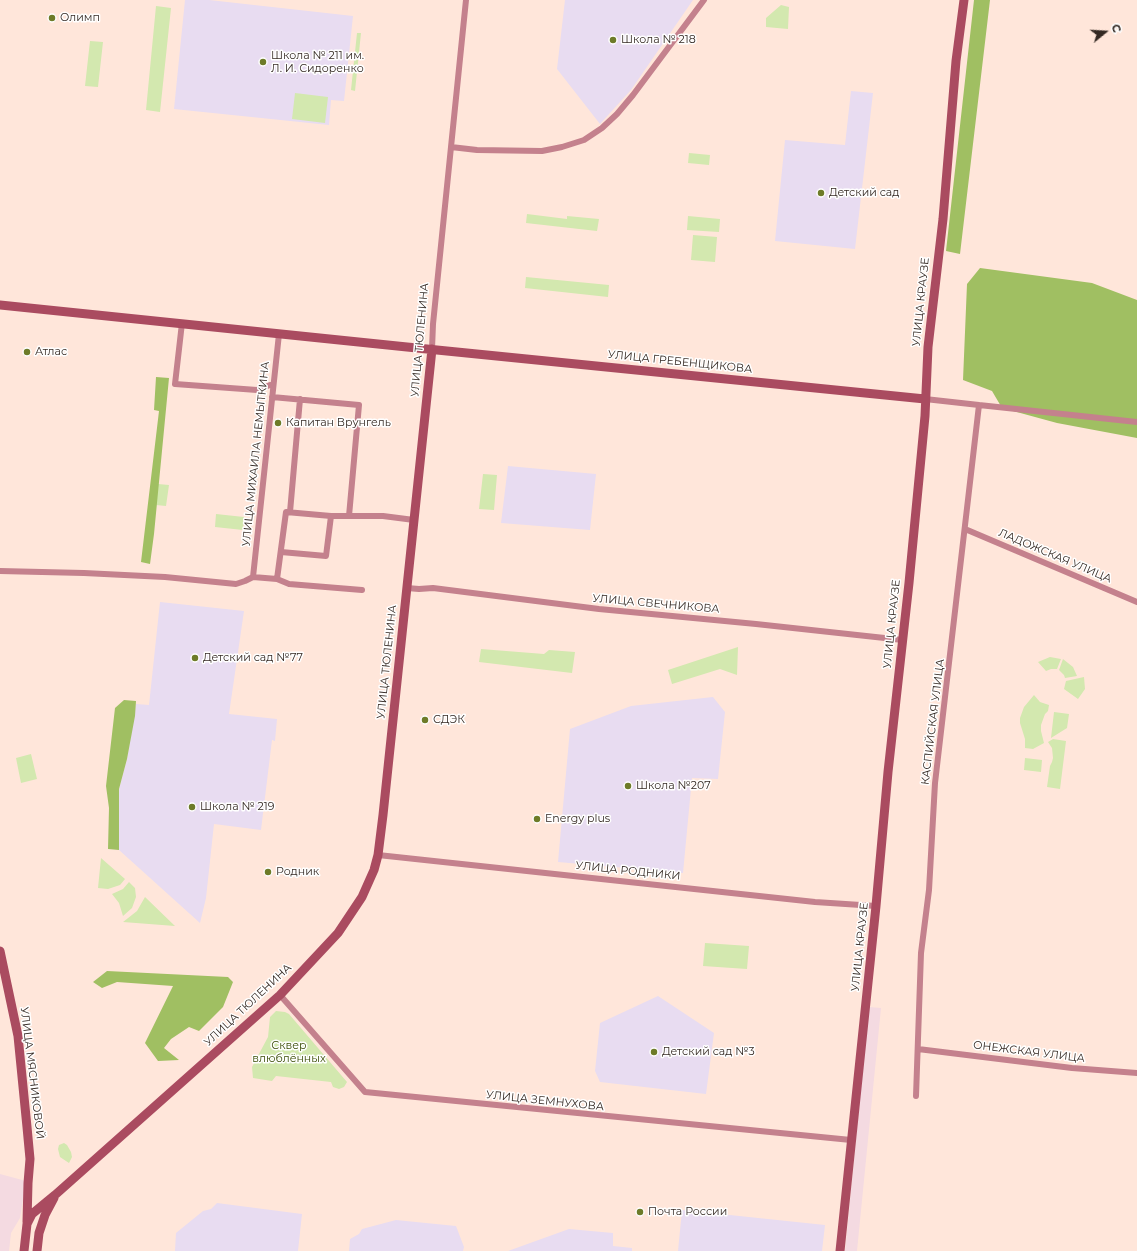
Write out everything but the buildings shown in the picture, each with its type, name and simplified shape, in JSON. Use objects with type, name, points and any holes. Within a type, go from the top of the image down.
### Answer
[{"type":"street","name":"УЛИЦА ТЮЛЕНИНА","points":[[56,1196],[280,995],[338,933],[362,897],[374,870],[378,855],[387,785],[432,350],[466,0]]},
{"type":"street","points":[[451,147],[477,150],[542,151],[562,148],[584,140],[602,128],[617,114],[704,0]]},
{"type":"street","name":"УЛИЦА КРАУЗЕ","points":[[840,1251],[903,640],[921,450],[928,347],[942,219],[956,62],[964,0]]},
{"type":"street","name":"УЛИЦА ГРЕБЕНЩИКОВА","points":[[0,305],[925,399]]},
{"type":"street","points":[[182,323],[175,384],[257,390],[270,385]]},
{"type":"street","name":"УЛИЦА МИХАИЛА НЕМЫТКИНА","points":[[252,577],[279,334]]},
{"type":"street","points":[[272,396],[359,405],[349,516]]},
{"type":"street","points":[[290,512],[300,399]]},
{"type":"street","points":[[925,399],[1137,422]]},
{"type":"street","name":"КАСПИЙСКАЯ УЛИЦА","points":[[916,1096],[921,953],[929,890],[935,783],[979,405]]},
{"type":"street","points":[[277,579],[286,512],[331,516],[382,516],[414,520]]},
{"type":"street","points":[[281,552],[326,556],[331,516]]},
{"type":"street","name":"ЛАДОЖСКАЯ УЛИЦА","points":[[965,529],[1137,602]]},
{"type":"street","points":[[0,571],[165,577],[236,584],[252,577],[277,579],[289,584],[362,590]]},
{"type":"street","name":"УЛИЦА СВЕЧНИКОВА","points":[[407,588],[433,588],[599,609],[903,640]]},
{"type":"street","name":"УЛИЦА РОДНИКИ","points":[[378,855],[816,902],[876,906]]},
{"type":"street","name":"УЛИЦА МЯСНИКОВОЙ","points":[[0,951],[18,1036],[28,1127],[30,1159],[27,1224],[24,1251]]},
{"type":"street","name":"УЛИЦА ЗЕМНУХОВА","points":[[280,995],[365,1092],[575,1114],[851,1140]]},
{"type":"street","name":"ОНЕЖСКАЯ УЛИЦА","points":[[918,1049],[1072,1068],[1137,1073]]},
{"type":"street","points":[[27,1224],[32,1214],[56,1196]]},
{"type":"street","points":[[37,1251],[39,1233],[43,1221],[56,1196]]},
{"type":"shaded area","name":"Школа № 211 им. Л. И. Сидоренко","points":[[185,0],[209,0],[353,16],[344,101],[331,100],[329,125],[174,109]]},
{"type":"shaded area","name":"Школа № 218","points":[[565,0],[693,0],[631,90],[600,124],[557,69]]},
{"type":"shaded area","name":"Детский сад","points":[[851,91],[873,93],[855,249],[775,241],[785,140],[845,145]]},
{"type":"shaded area","points":[[508,466],[596,474],[590,530],[501,523]]},
{"type":"shaded area","name":"Школа № 219","points":[[160,602],[244,611],[229,714],[277,719],[275,741],[272,740],[261,830],[214,824],[206,898],[200,923],[119,850],[119,789],[127,759],[136,704],[149,705]]},
{"type":"shaded area","name":"Школа №207","points":[[713,697],[725,712],[718,779],[692,778],[683,873],[558,862],[570,729],[631,706]]},
{"type":"shaded area","name":"Детский сад №3","points":[[658,996],[714,1033],[706,1094],[600,1082],[595,1071],[600,1023]]},
{"type":"shaded area","points":[[869,1007],[881,1008],[857,1251],[845,1251]]},
{"type":"shaded area","points":[[0,1174],[26,1181],[20,1218],[11,1233],[9,1251],[0,1251]]},
{"type":"shaded area","points":[[217,1203],[302,1214],[298,1251],[175,1251],[176,1233],[203,1211],[211,1209]]},
{"type":"shaded area","points":[[682,1210],[825,1225],[822,1251],[678,1251]]},
{"type":"shaded area","points":[[396,1220],[456,1226],[464,1247],[463,1251],[349,1251],[350,1239],[359,1234],[362,1229]]},
{"type":"shaded area","points":[[569,1229],[613,1233],[613,1246],[632,1248],[632,1251],[508,1251]]},
{"type":"green space","points":[[974,0],[990,0],[960,254],[946,251]]},
{"type":"green space","points":[[781,5],[789,7],[788,29],[766,27],[766,18]]},
{"type":"green space","points":[[156,6],[171,8],[160,112],[146,110]]},
{"type":"green space","points":[[357,33],[361,33],[355,91],[351,90]]},
{"type":"green space","points":[[90,41],[103,42],[98,87],[85,86]]},
{"type":"green space","points":[[295,93],[328,97],[325,123],[292,119]]},
{"type":"green space","points":[[689,153],[710,155],[709,165],[688,163]]},
{"type":"green space","points":[[527,214],[567,219],[567,216],[599,219],[597,231],[526,223]]},
{"type":"green space","points":[[688,216],[720,219],[719,232],[687,230]]},
{"type":"green space","points":[[693,235],[717,237],[715,262],[691,260]]},
{"type":"green space","points":[[980,268],[1092,283],[1137,300],[1137,438],[1057,423],[1002,408],[992,391],[963,380],[967,284]]},
{"type":"green space","points":[[526,277],[609,285],[608,297],[525,288]]},
{"type":"green space","points":[[156,377],[169,378],[150,564],[141,562],[159,411],[154,410]]},
{"type":"green space","points":[[483,474],[497,475],[494,510],[479,509]]},
{"type":"green space","points":[[158,484],[169,485],[166,506],[156,505]]},
{"type":"green space","points":[[216,514],[244,517],[243,530],[215,527]]},
{"type":"green space","points":[[738,647],[737,675],[720,669],[672,684],[668,670]]},
{"type":"green space","points":[[481,649],[544,654],[549,650],[575,652],[572,673],[479,662]]},
{"type":"green space","points":[[1050,657],[1061,659],[1057,669],[1046,671],[1038,662]]},
{"type":"green space","points":[[1063,659],[1073,667],[1077,676],[1065,678],[1059,670]]},
{"type":"green space","points":[[1084,677],[1085,689],[1078,699],[1064,689],[1066,681]]},
{"type":"green space","points":[[1034,695],[1040,702],[1049,705],[1048,711],[1045,714],[1041,725],[1044,743],[1033,749],[1025,748],[1025,739],[1020,718],[1024,707]]},
{"type":"green space","points":[[124,700],[136,701],[135,716],[127,759],[119,789],[119,850],[108,849],[109,808],[106,786],[115,708]]},
{"type":"green space","points":[[1054,712],[1069,714],[1067,728],[1051,738]]},
{"type":"green space","points":[[1053,739],[1066,741],[1060,789],[1047,787],[1050,766],[1053,758],[1052,748],[1048,742]]},
{"type":"green space","points":[[31,754],[37,779],[21,783],[16,758]]},
{"type":"green space","points":[[1025,758],[1042,760],[1041,772],[1024,770]]},
{"type":"green space","points":[[101,858],[125,879],[120,885],[108,889],[98,888]]},
{"type":"green space","points":[[129,882],[135,888],[136,897],[132,908],[123,916],[119,903],[112,894],[123,889]]},
{"type":"green space","points":[[145,897],[175,926],[123,922],[137,911]]},
{"type":"green space","points":[[705,943],[749,946],[747,969],[703,966]]},
{"type":"green space","points":[[107,971],[228,977],[233,982],[223,1007],[199,1031],[189,1027],[171,1039],[164,1048],[179,1060],[158,1061],[145,1043],[173,986],[117,982],[102,988],[93,982]]},
{"type":"green space","name":"Сквер влюблённых","points":[[276,1011],[289,1014],[347,1082],[344,1087],[339,1089],[333,1087],[331,1082],[276,1076],[272,1081],[253,1078],[252,1067],[268,1037],[270,1017]]},
{"type":"green space","points":[[64,1143],[71,1152],[72,1157],[69,1163],[60,1157],[58,1149],[59,1145]]},
{"type":"place","name":"Олимп","points":[[52,18]]},
{"type":"place","name":"Школа № 218","points":[[613,40]]},
{"type":"place","name":"Школа № 211 им. Л. И. Сидоренко","points":[[263,62]]},
{"type":"place","name":"Детский сад","points":[[821,193]]},
{"type":"place","name":"Атлас","points":[[27,352]]},
{"type":"place","name":"Капитан Врунгель","points":[[278,423]]},
{"type":"place","name":"Детский сад №77","points":[[195,658]]},
{"type":"place","name":"СДЭК","points":[[425,720]]},
{"type":"place","name":"Школа №207","points":[[628,786]]},
{"type":"place","name":"Школа № 219","points":[[192,807]]},
{"type":"place","name":"Energy plus","points":[[537,819]]},
{"type":"place","name":"Родник","points":[[268,872]]},
{"type":"place","name":"Детский сад №3","points":[[654,1052]]},
{"type":"place","name":"Почта России","points":[[640,1212]]}]
